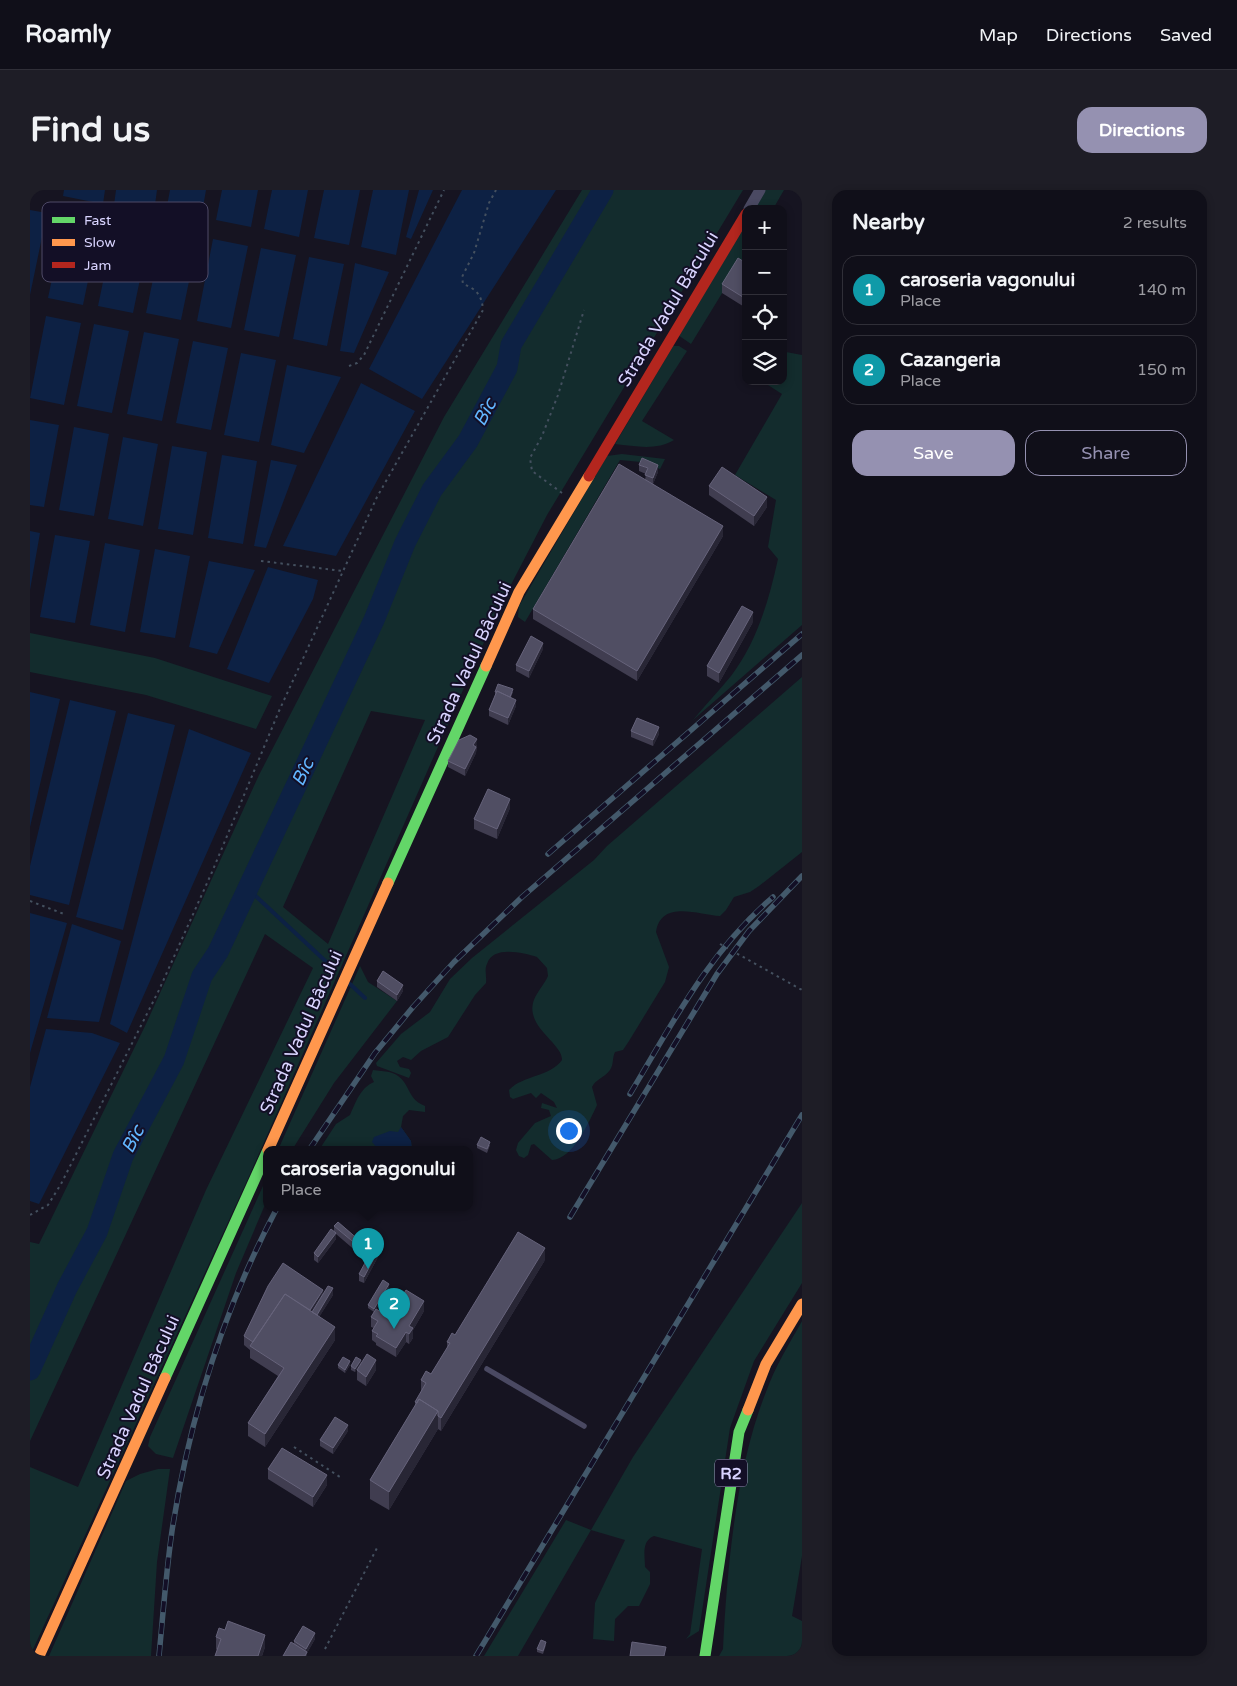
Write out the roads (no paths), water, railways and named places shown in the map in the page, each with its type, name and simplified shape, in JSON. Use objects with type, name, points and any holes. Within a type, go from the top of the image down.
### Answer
[{"type":"street","points":[[751,205],[760,190]]},
{"type":"street","name":"Strada Vadul Bâcului","points":[[269,1146],[509,612],[573,500],[742,221]]},
{"type":"street","name":"Strada Vadul Bâcului","points":[[40,1656],[263,1160]]},
{"type":"street","name":"R2","points":[[705,1656],[728,1488],[739,1432],[766,1364],[802,1304]]},
{"type":"lane","points":[[487,1369],[584,1426]]},
{"type":"water","points":[[64,190],[105,190],[103,202],[93,202],[63,196]]},
{"type":"water","points":[[116,190],[157,190],[155,202],[114,202]]},
{"type":"water","points":[[170,190],[206,190],[204,202],[168,202]]},
{"type":"water","points":[[222,190],[258,190],[251,227],[216,220]]},
{"type":"water","points":[[272,190],[308,190],[299,237],[264,229]]},
{"type":"water","points":[[324,190],[360,190],[349,245],[314,238]]},
{"type":"water","points":[[373,190],[409,190],[396,255],[361,247]]},
{"type":"water","points":[[419,190],[433,190],[411,239],[406,237]]},
{"type":"water","points":[[462,190],[556,190],[422,399],[369,369]]},
{"type":"water","points":[[30,210],[42,212],[42,237],[30,295]]},
{"type":"water","points":[[213,239],[248,246],[231,328],[197,321],[205,282],[208,282],[208,265]]},
{"type":"water","points":[[261,248],[296,255],[279,337],[244,330]]},
{"type":"water","points":[[309,257],[344,264],[327,346],[293,339]]},
{"type":"water","points":[[355,263],[389,272],[354,353],[340,351]]},
{"type":"water","points":[[51,282],[88,282],[83,305],[48,298]]},
{"type":"water","points":[[103,282],[139,282],[133,313],[98,306]]},
{"type":"water","points":[[152,282],[189,282],[181,320],[146,313]]},
{"type":"water","points":[[46,316],[81,323],[64,405],[30,398]]},
{"type":"water","points":[[94,324],[129,331],[112,413],[77,406]]},
{"type":"water","points":[[144,332],[179,339],[162,421],[127,414]]},
{"type":"water","points":[[193,341],[228,348],[211,430],[176,423]]},
{"type":"water","points":[[241,353],[276,360],[259,442],[224,435]]},
{"type":"water","points":[[287,365],[341,377],[304,453],[271,445]]},
{"type":"water","points":[[361,383],[415,411],[336,556],[283,546]]},
{"type":"water","points":[[30,420],[59,425],[44,507],[30,505]]},
{"type":"water","points":[[74,427],[109,434],[94,516],[59,510]]},
{"type":"water","points":[[123,437],[158,444],[143,526],[108,519]]},
{"type":"water","points":[[172,446],[207,452],[193,535],[158,529]]},
{"type":"water","points":[[222,455],[257,461],[243,544],[208,538]]},
{"type":"water","points":[[271,460],[297,465],[266,548],[254,546]]},
{"type":"water","points":[[30,531],[40,533],[30,590]]},
{"type":"water","points":[[55,535],[90,541],[75,623],[40,617]]},
{"type":"water","points":[[105,543],[140,550],[125,632],[90,625]]},
{"type":"water","points":[[155,549],[190,556],[175,638],[140,632]]},
{"type":"water","points":[[209,561],[255,570],[217,654],[189,647]]},
{"type":"water","points":[[268,567],[318,580],[313,599],[269,683],[227,669]]},
{"type":"water","points":[[30,692],[60,699],[30,827]]},
{"type":"water","points":[[70,700],[116,711],[69,905],[30,895],[30,866]]},
{"type":"water","points":[[128,713],[175,725],[123,930],[76,917]]},
{"type":"water","points":[[189,729],[251,753],[127,1033],[110,1024]]},
{"type":"water","points":[[30,913],[67,923],[30,1053]]},
{"type":"water","points":[[72,924],[121,941],[99,1022],[47,1018]]},
{"type":"water","points":[[46,1029],[92,1033],[120,1043],[39,1204],[30,1201],[30,1087]]},
{"type":"water","points":[[401,1127],[411,1141],[412,1146],[376,1146],[372,1142],[374,1137],[390,1131],[398,1132]]},
{"type":"waterway","name":"Bîc","points":[[30,1370],[67,1288],[97,1232],[123,1156],[174,1060],[202,976],[218,952],[374,620],[405,543],[432,490],[468,441],[507,368],[511,345],[603,190]]},
{"type":"waterway","points":[[247,888],[335,970]]},
{"type":"waterway","points":[[350,984],[365,998]]},
{"type":"railway","points":[[548,854],[802,634]]},
{"type":"railway","points":[[312,1146],[375,1053],[454,962],[522,897],[802,655]]},
{"type":"railway","points":[[570,1217],[717,974],[749,931],[802,876]]},
{"type":"railway","points":[[630,1094],[677,1015],[711,965],[750,918],[773,897]]},
{"type":"railway","points":[[476,1656],[802,1115]]},
{"type":"railway","points":[[159,1656],[172,1531],[188,1448],[211,1365],[225,1325],[258,1246],[276,1211]]},
{"type":"place","name":"caroseria vagonului","points":[[368,1269]]},
{"type":"place","name":"Cazangeria","points":[[394,1329]]}]
